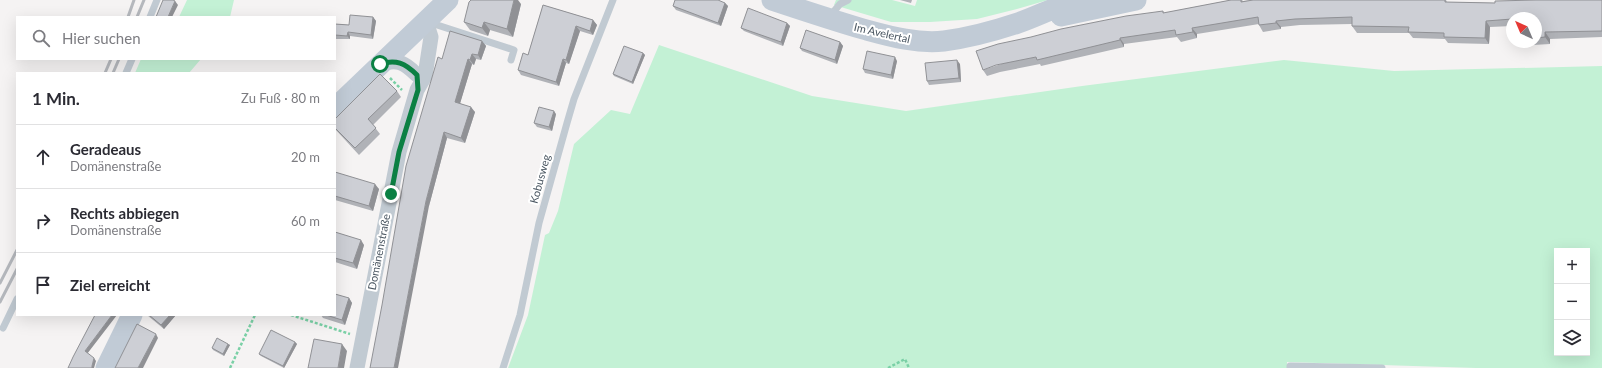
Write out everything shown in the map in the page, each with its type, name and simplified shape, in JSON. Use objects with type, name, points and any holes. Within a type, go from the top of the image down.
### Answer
[{"type":"main road","points":[[336,107],[382,68],[448,0]]},
{"type":"main road","name":"Im Avelertal","points":[[772,0],[828,19],[893,37],[921,41],[943,41],[983,33],[1017,23],[1078,0]]},
{"type":"main road","name":"Im Avelertal","points":[[1017,23],[1046,20],[1136,0]]},
{"type":"main road","points":[[106,368],[130,316]]},
{"type":"street","name":"Domänenstraße","points":[[357,368],[399,152],[417,75],[420,41],[426,22]]},
{"type":"street","name":"Domänenstraße","points":[[412,92],[425,76],[431,37],[426,22]]},
{"type":"street","points":[[382,68],[392,61],[400,62],[409,67],[417,75]]},
{"type":"lane","points":[[150,16],[157,0]]},
{"type":"lane","name":"Kobusweg","points":[[503,368],[520,315],[539,223],[574,99],[613,0]]},
{"type":"lane","points":[[828,19],[840,4],[848,0]]},
{"type":"lane","points":[[426,22],[514,50],[511,60]]},
{"type":"lane","points":[[126,72],[132,60]]},
{"type":"lane","points":[[3,328],[16,301]]},
{"type":"lane","points":[[1290,368],[1290,366],[1382,368]]},
{"type":"path","points":[[382,68],[412,92]]},
{"type":"path","points":[[230,368],[255,316]]},
{"type":"path","points":[[293,316],[362,336]]},
{"type":"path","points":[[888,368],[905,359],[909,368]]},
{"type":"green space","points":[[187,0],[234,0],[230,16],[179,16]]},
{"type":"green space","points":[[836,0],[892,0],[915,6],[917,0],[1048,0],[977,19],[930,22],[891,22],[834,5]]},
{"type":"green space","points":[[659,45],[812,96],[906,111],[1082,86],[1284,60],[1394,71],[1602,66],[1602,368],[1476,368],[1287,362],[1287,368],[508,368],[528,315],[545,235],[549,233],[558,211],[574,144],[611,110],[630,114]]},
{"type":"green space","points":[[141,60],[200,60],[190,72],[135,72]]},
{"type":"building","points":[[163,0],[175,1],[168,16],[156,16]]},
{"type":"building","points":[[471,0],[514,0],[507,29],[484,22],[482,28],[464,22],[469,2]]},
{"type":"building","points":[[675,0],[718,0],[725,3],[718,23],[673,6]]},
{"type":"building","points":[[1231,0],[1241,0],[1241,2],[1253,0],[1445,0],[1445,2],[1495,3],[1495,1],[1602,0],[1602,31],[1545,32],[1545,37],[1542,37],[1542,12],[1506,12],[1506,19],[1486,21],[1485,38],[1444,37],[1444,33],[1408,32],[1409,27],[1352,26],[1352,17],[1295,19],[1259,25],[1258,17],[1192,28],[1193,32],[1176,35],[1175,30],[1120,38],[1120,40],[1037,60],[1036,57],[996,65],[983,70],[976,51],[998,44],[1061,29],[1126,16],[1163,11],[1163,13]]},
{"type":"building","points":[[543,5],[593,20],[590,31],[576,26],[566,60],[563,59],[556,82],[518,70],[523,53],[528,55]]},
{"type":"building","points":[[748,8],[787,23],[781,42],[741,28]]},
{"type":"building","points":[[350,15],[373,17],[371,35],[348,32],[347,36],[336,35],[336,24],[349,25]]},
{"type":"building","points":[[806,30],[840,42],[835,60],[800,48]]},
{"type":"building","points":[[450,31],[482,41],[478,55],[472,54],[470,60],[468,59],[455,102],[471,107],[461,138],[444,132],[426,201],[394,368],[370,368],[406,166],[438,57],[442,59]]},
{"type":"building","points":[[624,46],[643,53],[632,82],[613,74]]},
{"type":"building","points":[[867,51],[895,57],[891,75],[863,69]]},
{"type":"building","points":[[957,60],[959,78],[927,81],[925,63]]},
{"type":"building","points":[[380,74],[397,91],[368,119],[376,128],[355,148],[336,129],[336,118]]},
{"type":"building","points":[[539,107],[554,111],[549,127],[534,123]]},
{"type":"building","points":[[336,172],[375,184],[369,206],[336,196]]},
{"type":"building","points":[[336,232],[361,240],[353,263],[336,258]]},
{"type":"building","points":[[336,294],[349,298],[342,320],[329,316],[336,316]]},
{"type":"building","points":[[94,316],[111,316],[85,351],[94,358],[92,368],[68,368]]},
{"type":"building","points":[[150,316],[169,316],[161,325]]},
{"type":"building","points":[[137,324],[156,334],[138,368],[115,368]]},
{"type":"building","points":[[271,330],[295,342],[283,366],[259,354]]},
{"type":"building","points":[[217,338],[228,344],[223,354],[212,348]]},
{"type":"building","points":[[314,339],[342,344],[338,368],[308,368]]},
{"type":"railway","points":[[128,16],[134,0]]},
{"type":"railway","points":[[137,16],[144,0]]},
{"type":"railway","points":[[105,72],[111,60]]},
{"type":"railway","points":[[113,72],[119,60]]},
{"type":"railway","points":[[0,283],[16,252]]},
{"type":"railway","points":[[0,302],[16,271]]},
{"type":"route","points":[[380,64],[388,61],[400,62],[409,67],[417,75],[418,90],[399,152],[391,194]]}]
